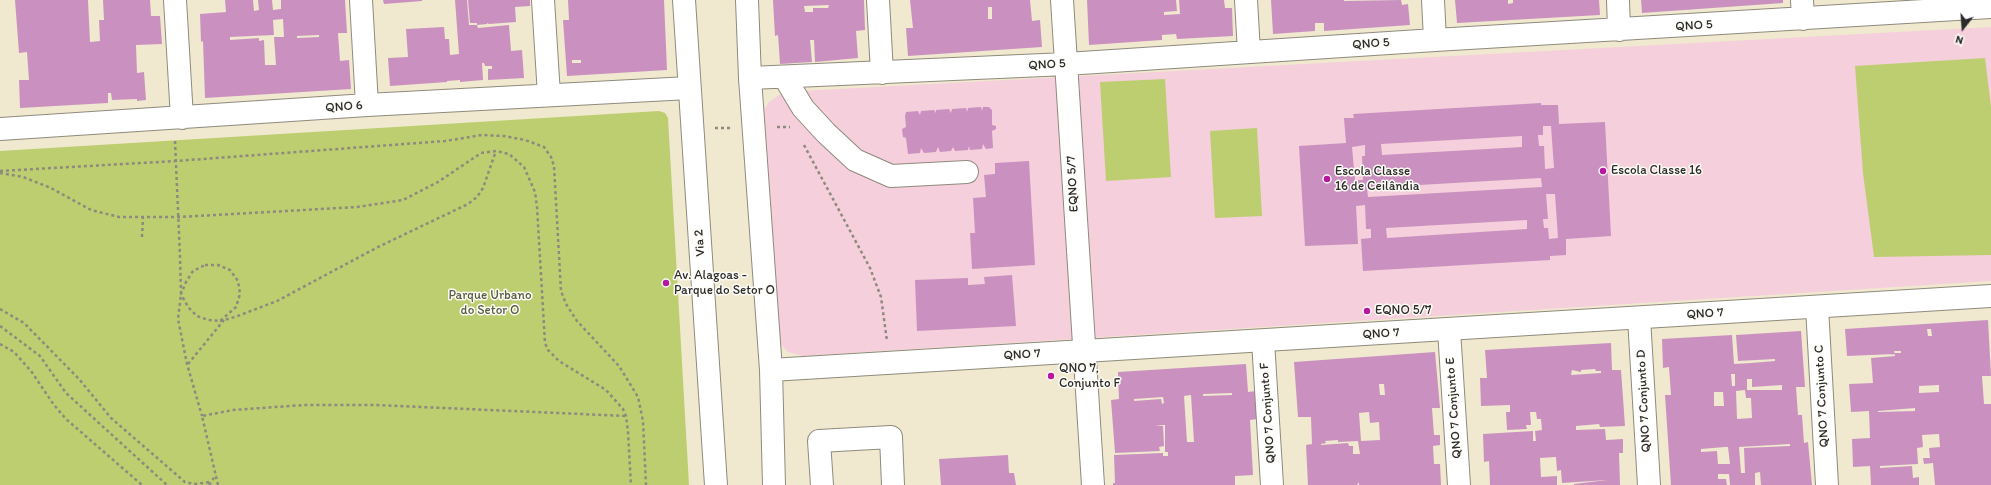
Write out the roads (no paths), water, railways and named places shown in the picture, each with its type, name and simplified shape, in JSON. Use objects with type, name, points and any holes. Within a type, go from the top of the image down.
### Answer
[{"type":"street","points":[[175,0],[182,118]]},
{"type":"street","points":[[361,0],[367,105]]},
{"type":"street","points":[[543,0],[549,95]]},
{"type":"street","name":"Via 2","points":[[684,0],[716,485]]},
{"type":"street","points":[[747,0],[750,78],[771,370],[774,484]]},
{"type":"street","points":[[878,0],[882,73]]},
{"type":"street","name":"EQNO 5/7","points":[[1062,0],[1083,352],[1093,485]]},
{"type":"street","points":[[1246,0],[1249,52]]},
{"type":"street","points":[[1432,0],[1435,40]]},
{"type":"street","points":[[1618,0],[1619,30]]},
{"type":"street","name":"QNO 5","points":[[750,78],[785,78],[1066,64],[1435,40],[1619,30],[1803,10],[1989,5]]},
{"type":"street","points":[[785,78],[803,108],[826,133],[855,160],[891,176],[967,172]]},
{"type":"street","name":"QNO 6","points":[[0,128],[182,118],[367,105],[689,88]]},
{"type":"street","name":"QNO 7","points":[[771,370],[1991,296]]},
{"type":"street","name":"QNO 7 Conjunto C","points":[[1817,307],[1827,485]]},
{"type":"street","name":"QNO 7 Conjunto D","points":[[1639,318],[1649,485]]},
{"type":"street","name":"QNO 7 Conjunto E","points":[[1449,330],[1459,485]]},
{"type":"street","name":"QNO 7 Conjunto F","points":[[1263,341],[1272,485]]},
{"type":"street","points":[[822,485],[819,441],[891,437],[893,485]]},
{"type":"place","name":"Escola Classe 16","points":[[1603,171]]},
{"type":"place","name":"Escola Classe 16 de Ceilândia","points":[[1327,179]]},
{"type":"place","name":"Av. Alagoas - Parque do Setor O","points":[[666,283]]},
{"type":"place","name":"EQNO 5/7","points":[[1367,311]]},
{"type":"place","name":"QNO 7, Conjunto F","points":[[1051,376]]},
{"type":"park label","name":"Parque Urbano do Setor O","points":[[490,304]]}]
